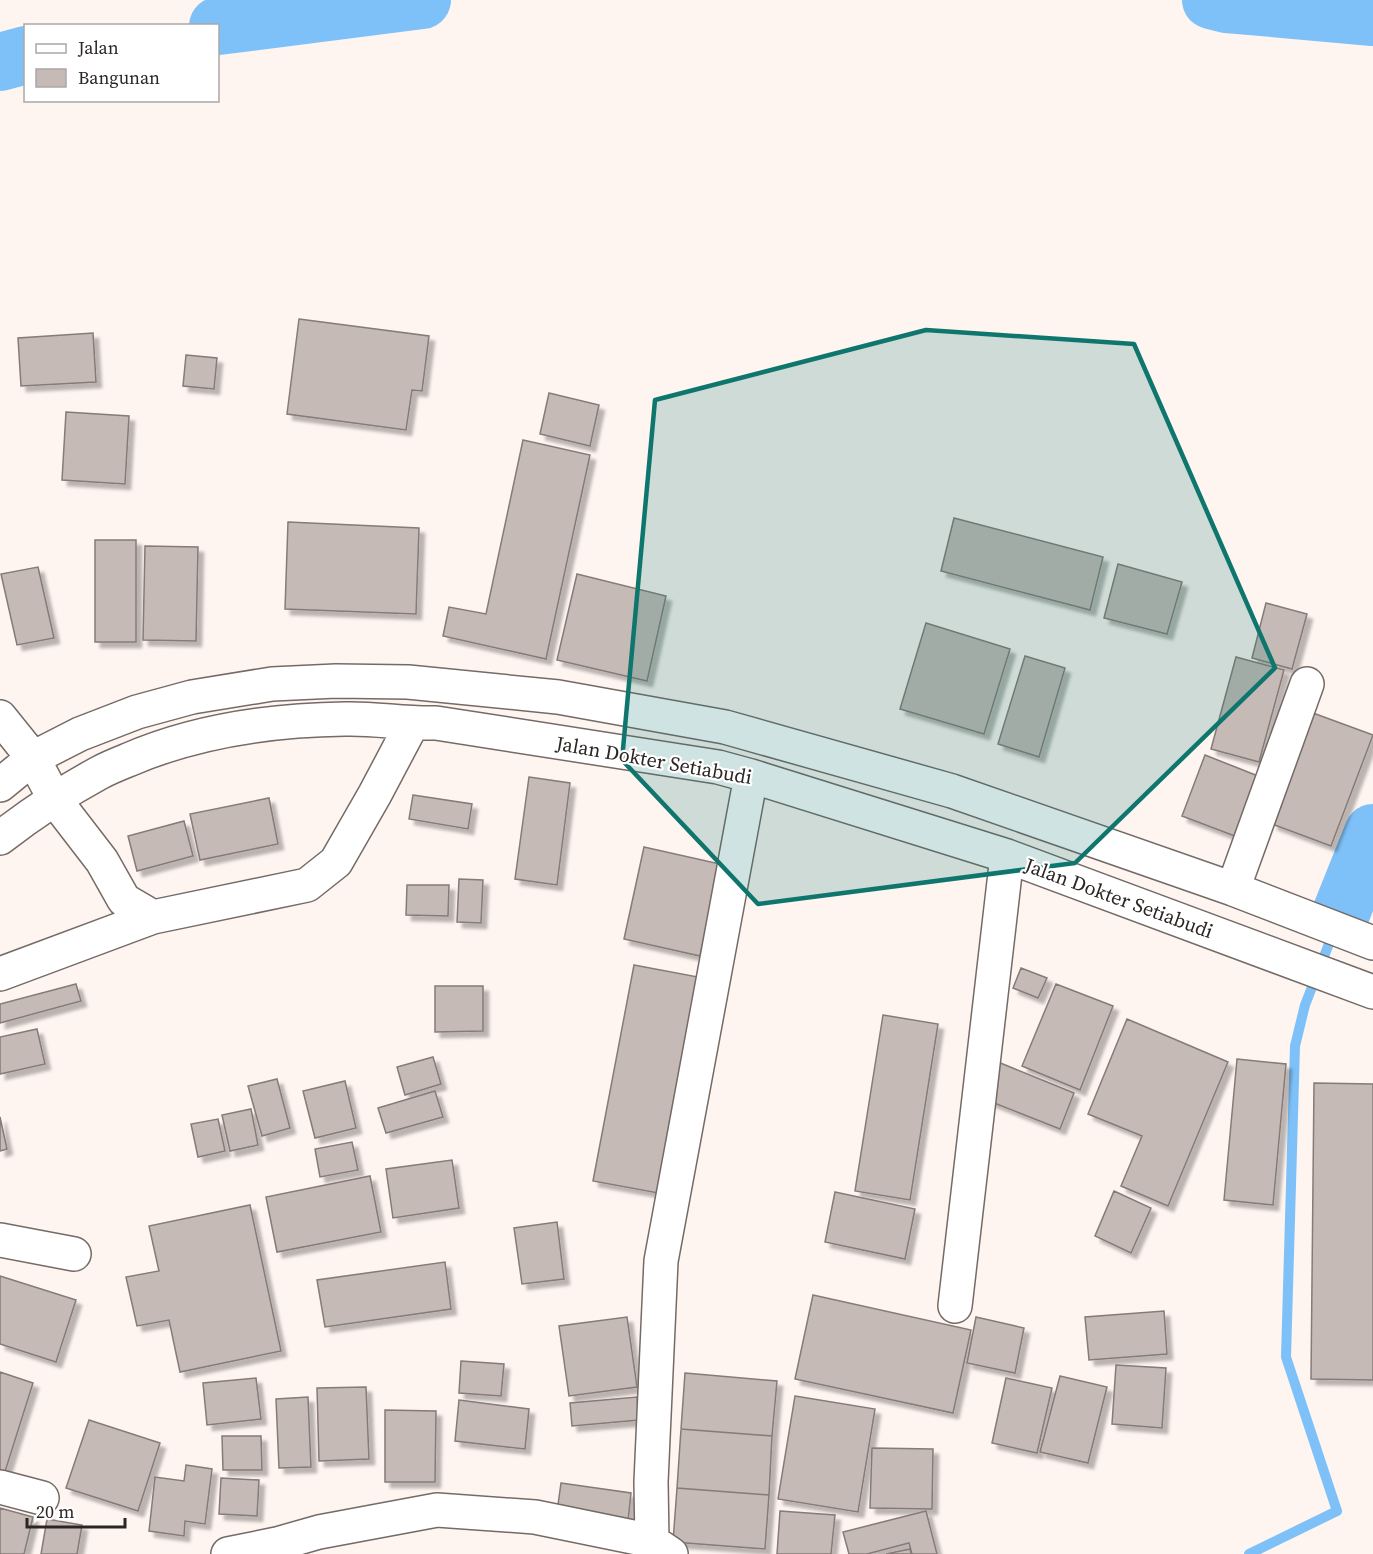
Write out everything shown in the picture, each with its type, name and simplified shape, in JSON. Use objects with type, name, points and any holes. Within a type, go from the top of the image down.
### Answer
[{"type":"street","name":"Jalan Dokter Setiabudi","points":[[0,785],[33,758],[80,734],[137,712],[192,697],[272,684],[336,681],[408,682],[558,697],[725,727],[941,787],[1233,888],[1365,940]]},
{"type":"street","points":[[1233,888],[1307,684]]},
{"type":"street","points":[[0,717],[33,758],[55,800],[102,861],[124,900],[153,917]]},
{"type":"street","name":"Jalan Dokter Setiabudi","points":[[0,838],[30,815],[100,772],[156,748],[210,734],[281,722],[347,719],[412,724],[436,723],[718,767],[751,776],[1007,856],[1373,992]]},
{"type":"street","points":[[0,974],[153,917],[307,885],[336,862],[412,724]]},
{"type":"street","points":[[228,1554],[319,1532],[437,1510],[535,1517],[662,1547],[651,1482],[661,1261],[751,776]]},
{"type":"street","points":[[955,1306],[1007,856]]},
{"type":"street","points":[[0,1240],[74,1254]]},
{"type":"street","points":[[0,1487],[42,1498]]},
{"type":"highlighted area","points":[[926,330],[1134,344],[1275,668],[1075,863],[758,904],[622,760],[655,400]]},
{"type":"building","points":[[299,319],[429,336],[422,391],[412,390],[406,430],[287,414]]},
{"type":"building","points":[[93,333],[96,382],[21,386],[18,338]]},
{"type":"building","points":[[186,355],[217,358],[214,389],[183,386]]},
{"type":"building","points":[[549,393],[599,405],[590,446],[540,434]]},
{"type":"building","points":[[66,412],[129,416],[125,484],[62,480]]},
{"type":"building","points":[[523,440],[590,455],[546,659],[443,636],[449,607],[486,614]]},
{"type":"building","points":[[954,518],[1103,557],[1090,610],[941,571]]},
{"type":"building","points":[[288,522],[419,528],[416,614],[285,609]]},
{"type":"building","points":[[95,540],[136,540],[136,642],[95,642]]},
{"type":"building","points":[[145,546],[198,547],[196,641],[143,640]]},
{"type":"building","points":[[1118,564],[1182,582],[1167,634],[1104,618]]},
{"type":"building","points":[[38,567],[54,638],[17,645],[1,574]]},
{"type":"building","points":[[577,574],[666,596],[647,681],[557,660]]},
{"type":"building","points":[[1266,603],[1307,614],[1292,669],[1252,658]]},
{"type":"building","points":[[926,623],[1010,649],[984,734],[900,709]]},
{"type":"building","points":[[1025,656],[1065,668],[1039,757],[998,744]]},
{"type":"building","points":[[1236,657],[1284,670],[1259,762],[1211,749]]},
{"type":"building","points":[[1313,713],[1373,735],[1331,846],[1272,824]]},
{"type":"building","points":[[1205,755],[1263,778],[1240,838],[1182,816]]},
{"type":"building","points":[[529,777],[570,783],[557,885],[515,879]]},
{"type":"building","points":[[413,795],[472,804],[468,829],[409,819]]},
{"type":"building","points":[[269,798],[278,844],[200,860],[190,814]]},
{"type":"building","points":[[184,821],[193,856],[137,871],[128,836]]},
{"type":"building","points":[[644,847],[720,864],[700,956],[624,939]]},
{"type":"building","points":[[459,879],[483,880],[481,923],[457,922]]},
{"type":"building","points":[[407,885],[449,885],[448,916],[406,915]]},
{"type":"building","points":[[634,965],[698,977],[658,1193],[593,1181]]},
{"type":"building","points":[[1021,968],[1047,978],[1038,998],[1013,988]]},
{"type":"building","points":[[76,984],[81,1001],[0,1023],[0,1004]]},
{"type":"building","points":[[1056,984],[1113,1006],[1080,1090],[1022,1066]]},
{"type":"building","points":[[435,986],[483,986],[483,1031],[435,1032]]},
{"type":"building","points":[[883,1015],[938,1024],[910,1200],[855,1191]]},
{"type":"building","points":[[1127,1019],[1228,1062],[1168,1206],[1121,1186],[1142,1136],[1088,1114]]},
{"type":"building","points":[[37,1029],[45,1064],[0,1074],[0,1037]]},
{"type":"building","points":[[433,1057],[441,1084],[405,1095],[397,1067]]},
{"type":"building","points":[[1237,1059],[1286,1064],[1273,1205],[1224,1200]]},
{"type":"building","points":[[998,1062],[1074,1093],[1060,1129],[984,1099]]},
{"type":"building","points":[[277,1079],[290,1128],[262,1136],[248,1086]]},
{"type":"building","points":[[345,1081],[356,1128],[315,1138],[303,1091]]},
{"type":"building","points":[[1314,1083],[1373,1084],[1373,1380],[1311,1379]]},
{"type":"building","points":[[435,1091],[443,1117],[386,1133],[378,1108]]},
{"type":"building","points":[[251,1109],[258,1145],[230,1151],[222,1115]]},
{"type":"building","points":[[0,1117],[7,1149],[0,1151]]},
{"type":"building","points":[[218,1119],[225,1151],[198,1157],[191,1124]]},
{"type":"building","points":[[352,1142],[358,1170],[320,1177],[315,1149]]},
{"type":"building","points":[[452,1160],[459,1208],[393,1218],[386,1169]]},
{"type":"building","points":[[370,1176],[381,1232],[277,1252],[266,1197]]},
{"type":"building","points":[[1114,1191],[1151,1208],[1131,1253],[1095,1236]]},
{"type":"building","points":[[835,1192],[915,1209],[905,1259],[825,1242]]},
{"type":"building","points":[[250,1205],[281,1351],[180,1372],[169,1320],[137,1326],[126,1277],[159,1271],[149,1226]]},
{"type":"building","points":[[557,1222],[564,1279],[522,1284],[514,1228]]},
{"type":"building","points":[[445,1262],[451,1309],[325,1327],[317,1280]]},
{"type":"building","points":[[0,1276],[76,1300],[56,1362],[0,1344]]},
{"type":"building","points":[[813,1295],[971,1330],[953,1413],[795,1379]]},
{"type":"building","points":[[1164,1311],[1167,1354],[1089,1360],[1085,1317]]},
{"type":"building","points":[[627,1317],[637,1387],[569,1396],[559,1326]]},
{"type":"building","points":[[976,1317],[1024,1328],[1015,1373],[967,1363]]},
{"type":"building","points":[[461,1361],[504,1364],[501,1396],[459,1393]]},
{"type":"building","points":[[1116,1365],[1166,1368],[1162,1428],[1112,1424]]},
{"type":"building","points":[[0,1372],[33,1383],[3,1478],[0,1477]]},
{"type":"building","points":[[685,1373],[777,1381],[772,1436],[681,1429]]},
{"type":"building","points":[[1060,1376],[1107,1387],[1088,1463],[1040,1452]]},
{"type":"building","points":[[256,1378],[261,1419],[207,1425],[203,1383]]},
{"type":"building","points":[[1006,1378],[1052,1388],[1037,1453],[992,1443]]},
{"type":"building","points":[[366,1387],[369,1459],[319,1461],[317,1388]]},
{"type":"building","points":[[795,1396],[875,1409],[858,1512],[778,1499]]},
{"type":"building","points":[[308,1397],[311,1467],[279,1468],[276,1399]]},
{"type":"building","points":[[637,1397],[639,1420],[572,1426],[570,1403]]},
{"type":"building","points":[[459,1400],[529,1409],[525,1449],[455,1441]]},
{"type":"building","points":[[385,1410],[436,1411],[435,1482],[385,1482]]},
{"type":"building","points":[[89,1420],[160,1443],[138,1511],[66,1488]]},
{"type":"building","points":[[681,1429],[772,1436],[769,1495],[677,1488]]},
{"type":"building","points":[[222,1436],[261,1436],[262,1470],[223,1470]]},
{"type":"building","points":[[872,1448],[933,1449],[932,1509],[870,1508]]},
{"type":"building","points":[[186,1465],[212,1469],[205,1524],[185,1521],[184,1536],[149,1531],[155,1477],[184,1481]]},
{"type":"building","points":[[221,1478],[259,1480],[257,1516],[219,1514]]},
{"type":"building","points":[[561,1483],[631,1493],[628,1521],[557,1512]]},
{"type":"building","points":[[677,1488],[769,1495],[765,1549],[673,1542]]},
{"type":"building","points":[[0,1508],[33,1517],[24,1554],[0,1554]]},
{"type":"building","points":[[780,1511],[835,1515],[831,1554],[777,1554]]},
{"type":"building","points":[[926,1511],[937,1554],[912,1554],[909,1543],[867,1554],[849,1554],[843,1532]]},
{"type":"building","points":[[47,1519],[82,1525],[77,1554],[41,1554]]},
{"type":"building","points":[[910,1549],[911,1554],[886,1554]]},
{"type":"waterway","points":[[219,26],[422,0]]},
{"type":"waterway","points":[[1211,0],[1227,4],[1373,17]]},
{"type":"waterway","points":[[0,62],[24,56]]},
{"type":"waterway","points":[[1341,913],[1373,833]]},
{"type":"waterway","points":[[1249,1554],[1337,1511],[1286,1357],[1295,1046],[1305,1005],[1341,913]]}]
